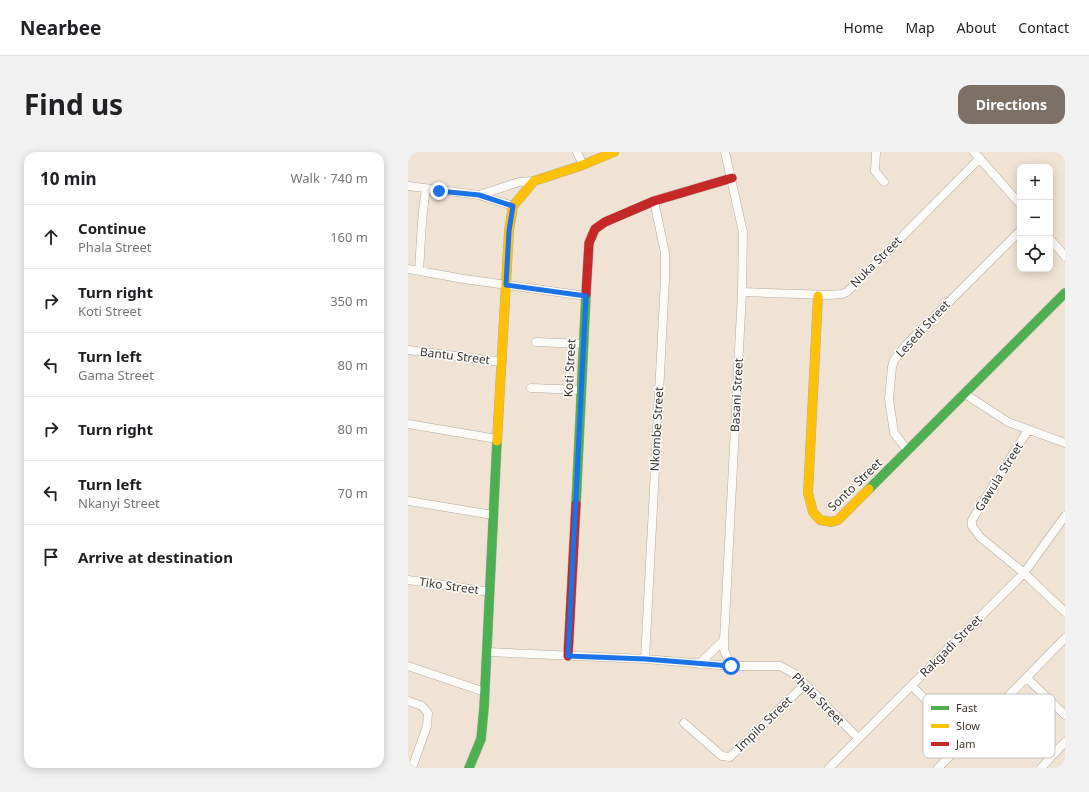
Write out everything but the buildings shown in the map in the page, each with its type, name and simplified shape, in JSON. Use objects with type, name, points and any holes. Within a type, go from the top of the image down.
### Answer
[{"type":"street","points":[[577,152],[583,166]]},
{"type":"street","points":[[479,195],[519,182],[534,181],[583,166],[614,152]]},
{"type":"street","name":"Basani Street","points":[[725,152],[743,232],[742,292],[724,640],[724,650],[731,666]]},
{"type":"street","points":[[876,152],[875,171],[884,182]]},
{"type":"street","points":[[977,155],[1017,201]]},
{"type":"street","name":"Nuka Street","points":[[742,292],[818,296],[837,295],[847,292],[977,155]]},
{"type":"street","name":"Koti Street","points":[[568,656],[589,244],[595,229],[605,222],[654,201],[732,178]]},
{"type":"street","points":[[469,768],[481,739],[488,652],[493,515],[509,231],[513,206],[534,181]]},
{"type":"street","points":[[408,186],[426,190],[479,195],[513,206]]},
{"type":"street","points":[[419,271],[422,238],[422,214],[426,190]]},
{"type":"street","name":"Nkombe Street","points":[[645,659],[665,279],[665,253],[654,201]]},
{"type":"street","name":"Lesedi Street","points":[[908,451],[894,433],[889,399],[894,360],[906,344],[1017,234]]},
{"type":"street","points":[[1053,242],[1065,256]]},
{"type":"street","points":[[408,269],[586,296]]},
{"type":"street","name":"Sonto Street","points":[[818,296],[808,493],[809,505],[813,514],[824,522],[833,523],[838,520],[908,451],[1065,293]]},
{"type":"street","points":[[536,342],[584,344]]},
{"type":"street","name":"Bantu Street","points":[[408,350],[502,362]]},
{"type":"street","points":[[531,388],[581,390]]},
{"type":"street","points":[[965,394],[991,412],[1028,430],[1065,443]]},
{"type":"street","points":[[408,424],[497,439]]},
{"type":"street","name":"Gawula Street","points":[[1024,573],[980,537],[972,523],[980,507],[1028,430]]},
{"type":"street","points":[[408,501],[493,515]]},
{"type":"street","name":"Rakgadi Street","points":[[829,768],[1024,573],[1065,516]]},
{"type":"street","points":[[1024,573],[1065,612]]},
{"type":"street","name":"Tiko Street","points":[[408,580],[490,592]]},
{"type":"street","points":[[1010,694],[1065,638]]},
{"type":"street","points":[[699,664],[724,640]]},
{"type":"street","name":"Phala Street","points":[[488,652],[645,659],[731,666],[780,666],[791,671],[858,738]]},
{"type":"street","points":[[408,666],[485,692]]},
{"type":"street","points":[[1026,678],[1043,694]]},
{"type":"street","name":"Impilo Street","points":[[684,723],[722,756],[730,757],[805,684]]},
{"type":"street","points":[[912,686],[923,697]]},
{"type":"street","points":[[408,701],[422,706],[428,713],[427,726],[412,768]]},
{"type":"street","points":[[1055,706],[1065,715]]},
{"type":"street","points":[[1055,753],[1065,742]]},
{"type":"street","points":[[938,768],[947,758]]},
{"type":"street","points":[[1041,768],[1050,758]]},
{"type":"traffic: fast","points":[[869,489],[1065,293]]},
{"type":"traffic: fast","points":[[576,504],[586,294]]},
{"type":"traffic: fast","points":[[469,768],[481,739],[484,708],[497,441]]},
{"type":"traffic: slow","points":[[497,441],[509,231],[513,206],[534,181],[583,165],[614,152]]},
{"type":"traffic: slow","points":[[818,296],[808,493],[813,512],[820,520],[831,522],[838,520],[869,489]]},
{"type":"traffic: jam","points":[[586,294],[589,243],[595,229],[605,222],[654,201],[732,178]]},
{"type":"traffic: jam","points":[[568,656],[576,504]]},
{"type":"route","points":[[439,191],[479,195],[513,206],[509,231],[506,285],[547,289],[586,296],[568,656],[645,659],[731,666]]}]
